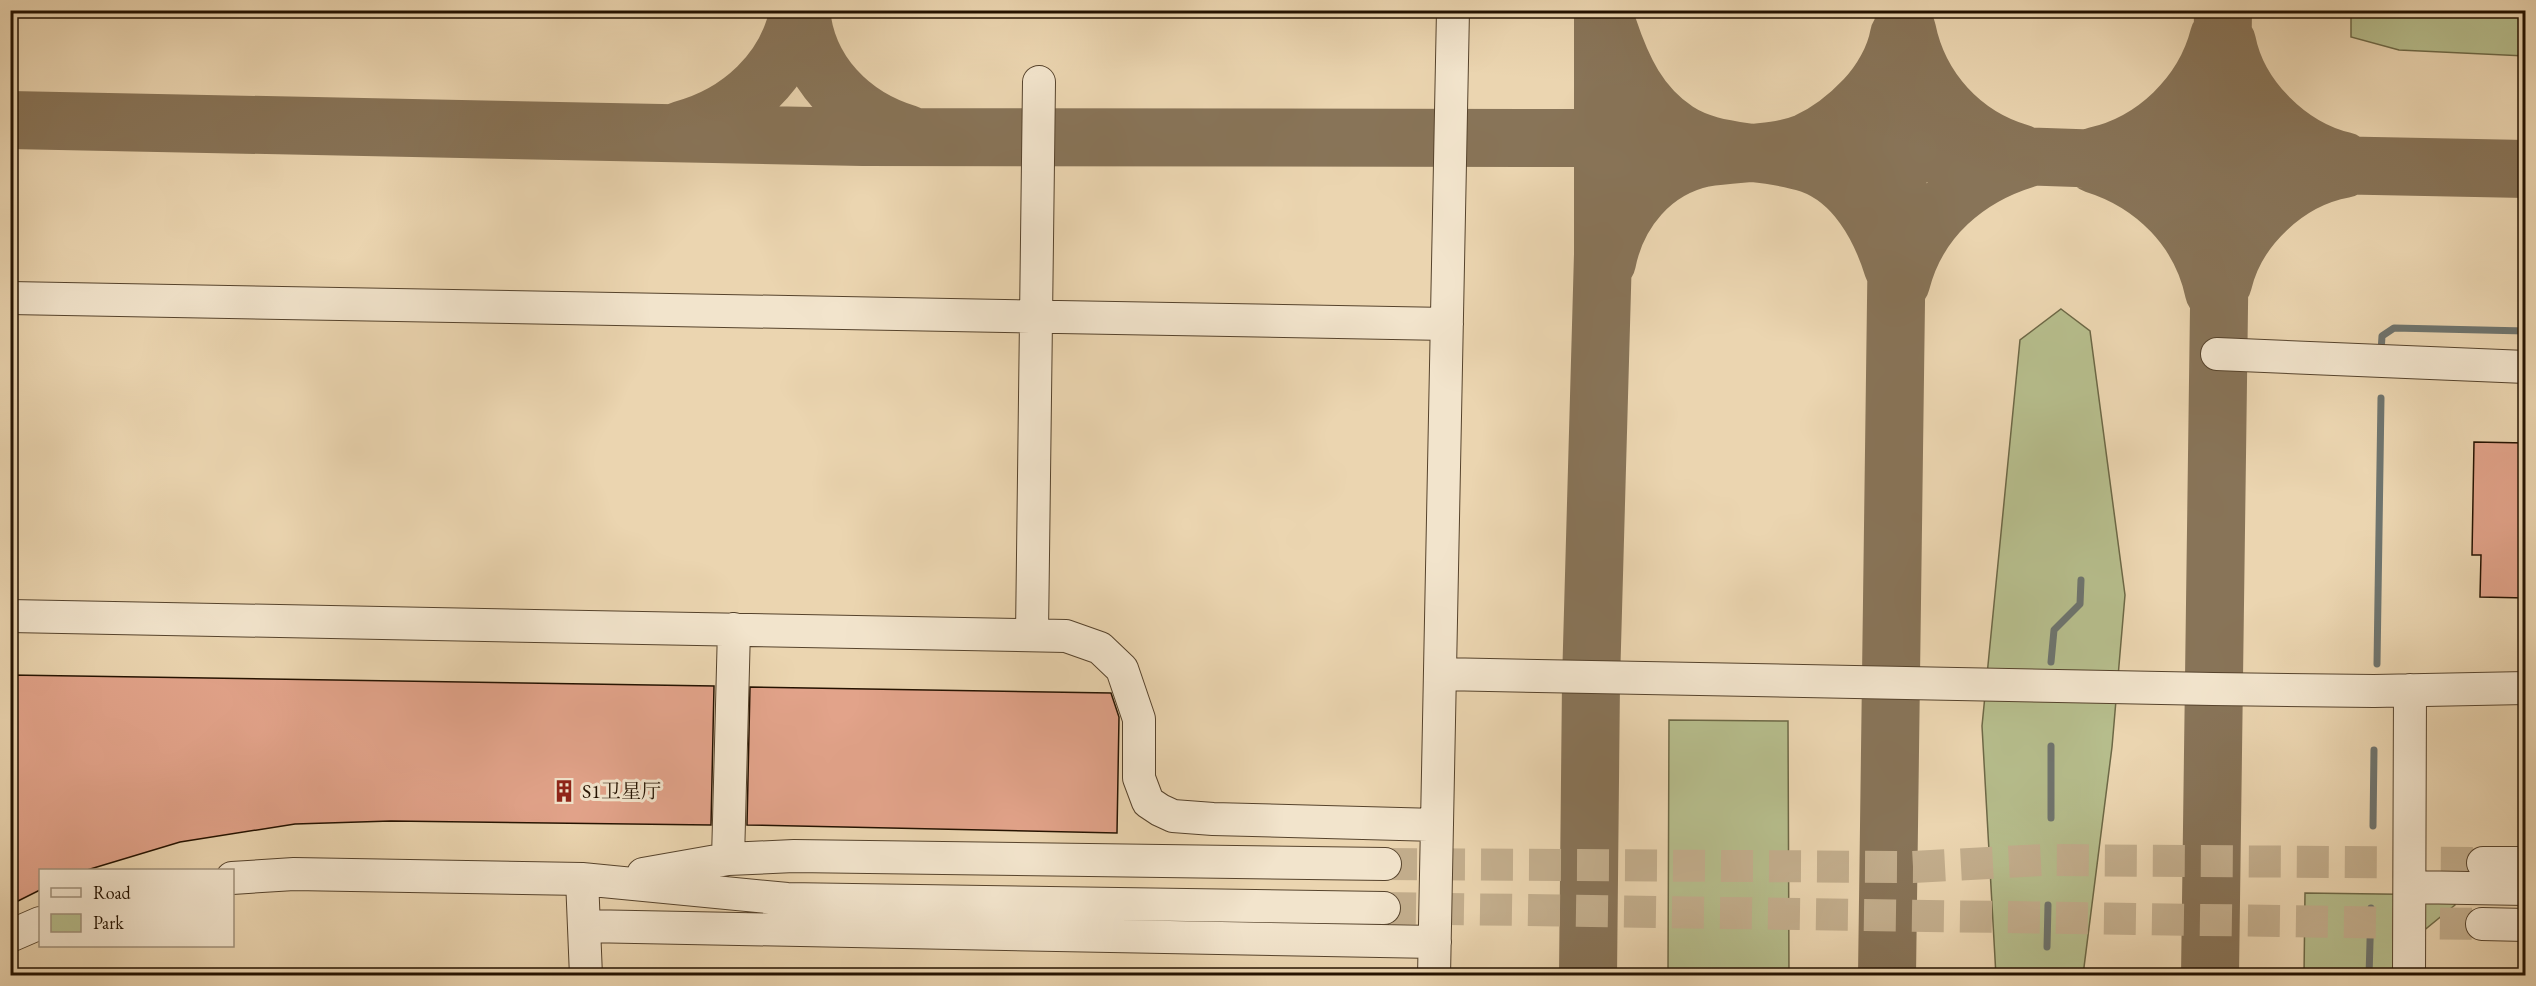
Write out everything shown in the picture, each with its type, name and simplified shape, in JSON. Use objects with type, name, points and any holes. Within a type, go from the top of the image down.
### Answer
[{"type":"lane","points":[[1434,975],[1453,10]]},
{"type":"lane","points":[[1032,634],[1039,82]]},
{"type":"lane","points":[[10,298],[1447,324]]},
{"type":"lane","points":[[2217,354],[2526,367]]},
{"type":"lane","points":[[10,616],[1065,636],[1100,648],[1122,669],[1139,719],[1139,778],[1148,802],[1160,810],[1173,816],[1213,819],[1437,825]]},
{"type":"lane","points":[[728,858],[734,629]]},
{"type":"lane","points":[[1440,674],[1591,675],[1677,680],[2410,690],[2526,688]]},
{"type":"lane","points":[[2409,975],[2410,690]]},
{"type":"lane","points":[[582,879],[653,873],[728,858],[794,856],[1385,864]]},
{"type":"lane","points":[[2482,863],[2526,863]]},
{"type":"lane","points":[[234,878],[294,874],[582,879],[787,899],[1384,908]]},
{"type":"lane","points":[[582,879],[586,975]]},
{"type":"lane","points":[[2410,887],[2526,889]]},
{"type":"lane","points":[[10,936],[39,923]]},
{"type":"lane","points":[[2482,924],[2526,925]]},
{"type":"lane","points":[[584,926],[1435,942]]},
{"type":"green space","points":[[2351,11],[2525,11],[2525,56],[2399,50],[2351,37]]},
{"type":"green space","points":[[2061,309],[2090,331],[2125,595],[2112,747],[2083,975],[1996,976],[1982,726],[2020,340]]},
{"type":"green space","points":[[1669,720],[1788,721],[1789,975],[1668,975]]},
{"type":"green space","points":[[2305,893],[2453,895],[2455,905],[2416,937],[2398,975],[2304,976]]},
{"type":"building","points":[[2474,442],[2526,443],[2526,598],[2480,597],[2481,555],[2472,555]]},
{"type":"building","name":"S1卫星厅","points":[[10,675],[714,686],[711,825],[391,821],[295,824],[180,842],[90,869],[39,869],[39,890],[10,905]]},
{"type":"building","points":[[750,687],[1111,693],[1119,717],[1117,833],[747,825]]},
{"type":"waterway","points":[[2381,352],[2382,336],[2394,328],[2526,331]]},
{"type":"waterway","points":[[2377,664],[2381,398]]},
{"type":"waterway","points":[[2051,662],[2054,630],[2080,604],[2081,580]]},
{"type":"waterway","points":[[2051,746],[2051,818]]},
{"type":"waterway","points":[[2373,826],[2374,750]]},
{"type":"waterway","points":[[2047,947],[2048,905]]},
{"type":"waterway","points":[[2369,976],[2371,908]]},
{"type":"taxiway","points":[[681,130],[722,114],[741,102],[758,87],[784,52],[799,10]]},
{"type":"taxiway","points":[[801,10],[812,53],[822,72],[835,89],[850,104],[868,116],[908,134]]},
{"type":"taxiway","points":[[1588,976],[1591,682],[1603,254],[1603,10]]},
{"type":"taxiway","points":[[1887,976],[1898,152],[1904,10]]},
{"type":"taxiway","points":[[2210,976],[2223,10]]},
{"type":"taxiway","points":[[1608,27],[1626,72],[1642,98],[1664,121],[1686,136],[1713,146],[1796,160],[1826,171],[1840,181],[1864,206],[1881,236],[1893,268]]},
{"type":"taxiway","points":[[1907,30],[1922,72],[1946,107],[1980,135],[2020,153]]},
{"type":"taxiway","points":[[1607,262],[1619,226],[1628,210],[1653,183],[1668,172],[1704,158],[1782,149],[1807,142],[1823,134],[1852,112],[1876,85],[1891,61],[1899,35]]},
{"type":"taxiway","points":[[2095,156],[2117,150],[2137,140],[2174,113],[2202,78],[2219,36]]},
{"type":"taxiway","points":[[2227,42],[2242,82],[2254,101],[2269,118],[2304,145],[2344,161]]},
{"type":"taxiway","points":[[10,120],[863,137],[1602,138],[1752,153],[1898,152],[2222,163],[2526,169]]},
{"type":"taxiway","points":[[1901,283],[1919,239],[1948,203],[1985,176],[2029,158]]},
{"type":"taxiway","points":[[2094,164],[2137,183],[2172,212],[2198,249],[2208,269],[2214,292]]},
{"type":"taxiway","points":[[2223,283],[2240,243],[2267,209],[2303,183],[2323,174],[2344,169]]},
{"type":"tunnel","points":[[1385,864],[1913,867],[2043,860],[2483,863]]},
{"type":"tunnel","points":[[1384,908],[2482,924]]},
{"type":"place","name":"S1卫星厅","points":[[564,791]]}]
